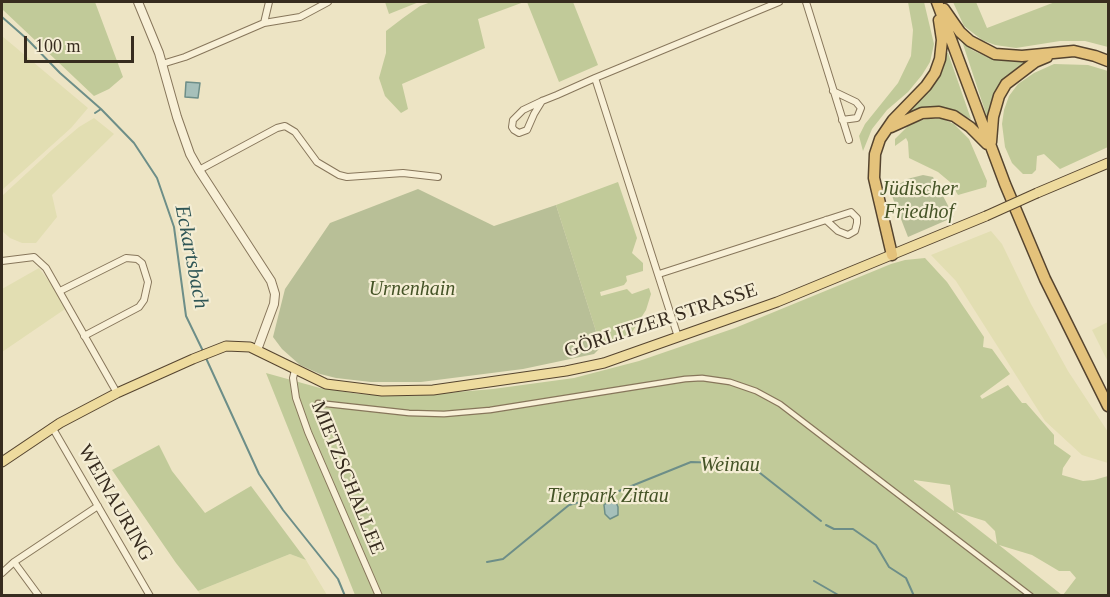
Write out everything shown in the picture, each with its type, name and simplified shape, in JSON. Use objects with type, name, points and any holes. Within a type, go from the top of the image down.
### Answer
[{"type":"highway","points":[[937,2],[960,32],[977,45],[995,54],[1022,56],[1074,51],[1108,61]]},
{"type":"highway","points":[[892,255],[874,178],[875,153],[880,139],[888,128],[935,74],[940,59],[942,40],[937,2]]},
{"type":"highway","points":[[937,2],[991,148],[1045,279],[1108,406]]},
{"type":"highway","points":[[991,148],[993,117],[1006,84],[1035,62],[1057,52]]},
{"type":"highway","points":[[888,128],[922,113],[939,112],[954,116],[991,148]]},
{"type":"main road","name":"GÖRLITZER STRASSE","points":[[2,462],[52,427],[117,393],[226,346],[241,346],[257,350],[327,384],[356,389],[408,392],[566,371],[604,363],[777,302],[1108,163]]},
{"type":"street","points":[[138,2],[162,64],[190,154],[273,288],[274,304],[257,350]]},
{"type":"street","points":[[264,23],[269,2]]},
{"type":"street","points":[[162,64],[185,57],[264,23],[300,17],[328,2]]},
{"type":"street","points":[[542,101],[527,130],[519,133],[514,130],[512,124],[515,116],[542,101],[780,2]]},
{"type":"street","points":[[806,2],[849,140]]},
{"type":"street","points":[[595,78],[678,337]]},
{"type":"street","points":[[833,91],[856,102],[861,108],[857,118],[842,120]]},
{"type":"street","points":[[198,170],[277,128],[285,126],[295,132],[317,162],[339,175],[347,177],[403,173],[438,177]]},
{"type":"street","points":[[659,274],[850,212],[857,218],[857,223],[855,231],[848,235],[838,231],[826,220]]},
{"type":"street","points":[[2,261],[34,256],[46,268],[117,393]]},
{"type":"street","points":[[60,291],[126,258],[137,259],[142,263],[148,282],[144,300],[139,306],[84,336]]},
{"type":"street","name":"MIETZSCHALLEE","points":[[295,370],[292,378],[296,398],[308,432],[379,596]]},
{"type":"street","points":[[318,403],[409,413],[444,414],[490,411],[685,379],[702,378],[730,382],[756,391],[780,404],[1031,596]]},
{"type":"street","name":"WEINAURING","points":[[52,427],[150,596]]},
{"type":"street","points":[[2,573],[14,562],[98,506]]},
{"type":"street","points":[[14,562],[39,596]]},
{"type":"shaded area","points":[[2,36],[88,108],[71,128],[2,190]]},
{"type":"shaded area","points":[[94,118],[114,134],[52,195],[57,217],[36,243],[22,243],[10,238],[2,231],[2,196],[53,149],[79,127]]},
{"type":"shaded area","points":[[991,231],[1002,244],[1031,304],[1068,371],[1108,432],[1108,463],[1082,455],[1045,421],[956,281],[931,255]]},
{"type":"shaded area","points":[[39,268],[68,307],[2,352],[2,289]]},
{"type":"shaded area","points":[[1108,322],[1108,362],[1092,330]]},
{"type":"shaded area","points":[[290,554],[306,560],[327,595],[201,596],[198,591]]},
{"type":"green space","points":[[2,2],[95,2],[123,77],[109,89],[94,96],[2,9]]},
{"type":"green space","points":[[385,2],[419,2],[389,14]]},
{"type":"green space","points":[[431,2],[524,2],[478,19],[485,48],[402,84],[408,109],[401,113],[385,96],[379,78],[386,53],[386,31],[420,6]]},
{"type":"green space","points":[[527,2],[573,2],[598,65],[559,82]]},
{"type":"green space","points":[[908,2],[924,2],[934,44],[930,62],[908,92],[887,110],[872,129],[863,151],[859,136],[865,124],[898,83],[911,56],[913,30]]},
{"type":"green space","points":[[953,2],[976,2],[987,28],[1055,2],[1108,2],[1108,47],[1085,41],[1060,41],[1016,48],[995,45],[982,40],[964,26]]},
{"type":"green space","points":[[962,41],[972,50],[987,57],[1003,61],[1026,60],[1004,81],[988,120]]},
{"type":"green space","points":[[946,53],[948,53],[971,119],[934,107],[920,108],[905,114],[942,66]]},
{"type":"green space","points":[[1054,64],[1088,65],[1108,71],[1108,147],[1060,169],[1044,154],[1037,156],[1036,170],[1032,174],[1023,174],[1012,163],[1005,147],[1002,124],[1004,110],[1009,96],[1018,84],[1034,73]]},
{"type":"green space","points":[[927,119],[943,119],[954,124],[969,139],[987,181],[986,187],[958,195],[950,182],[938,172],[909,158],[906,138],[895,146],[895,139],[911,123]]},
{"type":"green space","name":"Jüdischer Friedhof","points":[[923,175],[933,177],[954,217],[908,237],[892,196],[893,191],[907,179]]},
{"type":"green space","points":[[618,182],[637,238],[632,253],[643,263],[643,271],[626,276],[627,281],[624,285],[600,292],[601,296],[627,289],[632,294],[649,288],[651,294],[646,310],[629,337],[601,347],[556,205]]},
{"type":"green space","name":"Urnenhain","points":[[418,189],[494,226],[556,205],[601,347],[594,354],[523,369],[421,382],[371,382],[336,378],[300,365],[282,349],[273,337],[285,289],[330,223]]},
{"type":"green space","name":"Weinau","points":[[925,258],[947,282],[984,337],[983,347],[992,349],[1010,374],[980,396],[982,399],[1008,385],[1022,403],[1026,403],[1054,435],[1054,444],[1071,456],[1063,468],[1062,475],[1083,481],[1108,476],[1108,595],[1063,595],[1076,578],[1070,571],[1059,571],[1032,555],[999,545],[1062,595],[355,595],[266,373],[320,388],[359,394],[410,396],[493,389],[574,378],[639,361],[735,328],[905,260]],"holes":[[[914,481],[950,485],[954,511]],[[956,512],[985,521],[995,531],[997,544]]]},
{"type":"green space","points":[[159,445],[172,471],[205,513],[251,486],[306,560],[290,554],[198,591],[112,470]]},
{"type":"water","points":[[186,82],[200,83],[198,98],[185,97]]},
{"type":"water","points":[[609,501],[616,502],[618,507],[618,515],[610,519],[605,514],[604,505]]},
{"type":"waterway","name":"Eckartsbach","points":[[2,17],[101,109],[134,143],[157,178],[174,227],[186,316],[203,351]]},
{"type":"waterway","name":"Eckartsbach","points":[[95,113],[101,109]]},
{"type":"waterway","name":"Eckartsbach","points":[[205,356],[259,474],[283,510],[338,579],[345,596]]},
{"type":"waterway","points":[[619,491],[691,462],[722,463],[733,470],[742,469]]},
{"type":"waterway","points":[[748,466],[754,468]]},
{"type":"waterway","points":[[760,473],[821,521]]},
{"type":"waterway","points":[[487,562],[503,559],[569,505],[608,495]]},
{"type":"waterway","points":[[826,525],[834,529],[853,529],[876,545],[889,567],[906,578],[914,596]]},
{"type":"waterway","points":[[814,581],[840,596]]},
{"type":"park label","name":"Tierpark Zittau","points":[[608,497]]}]
